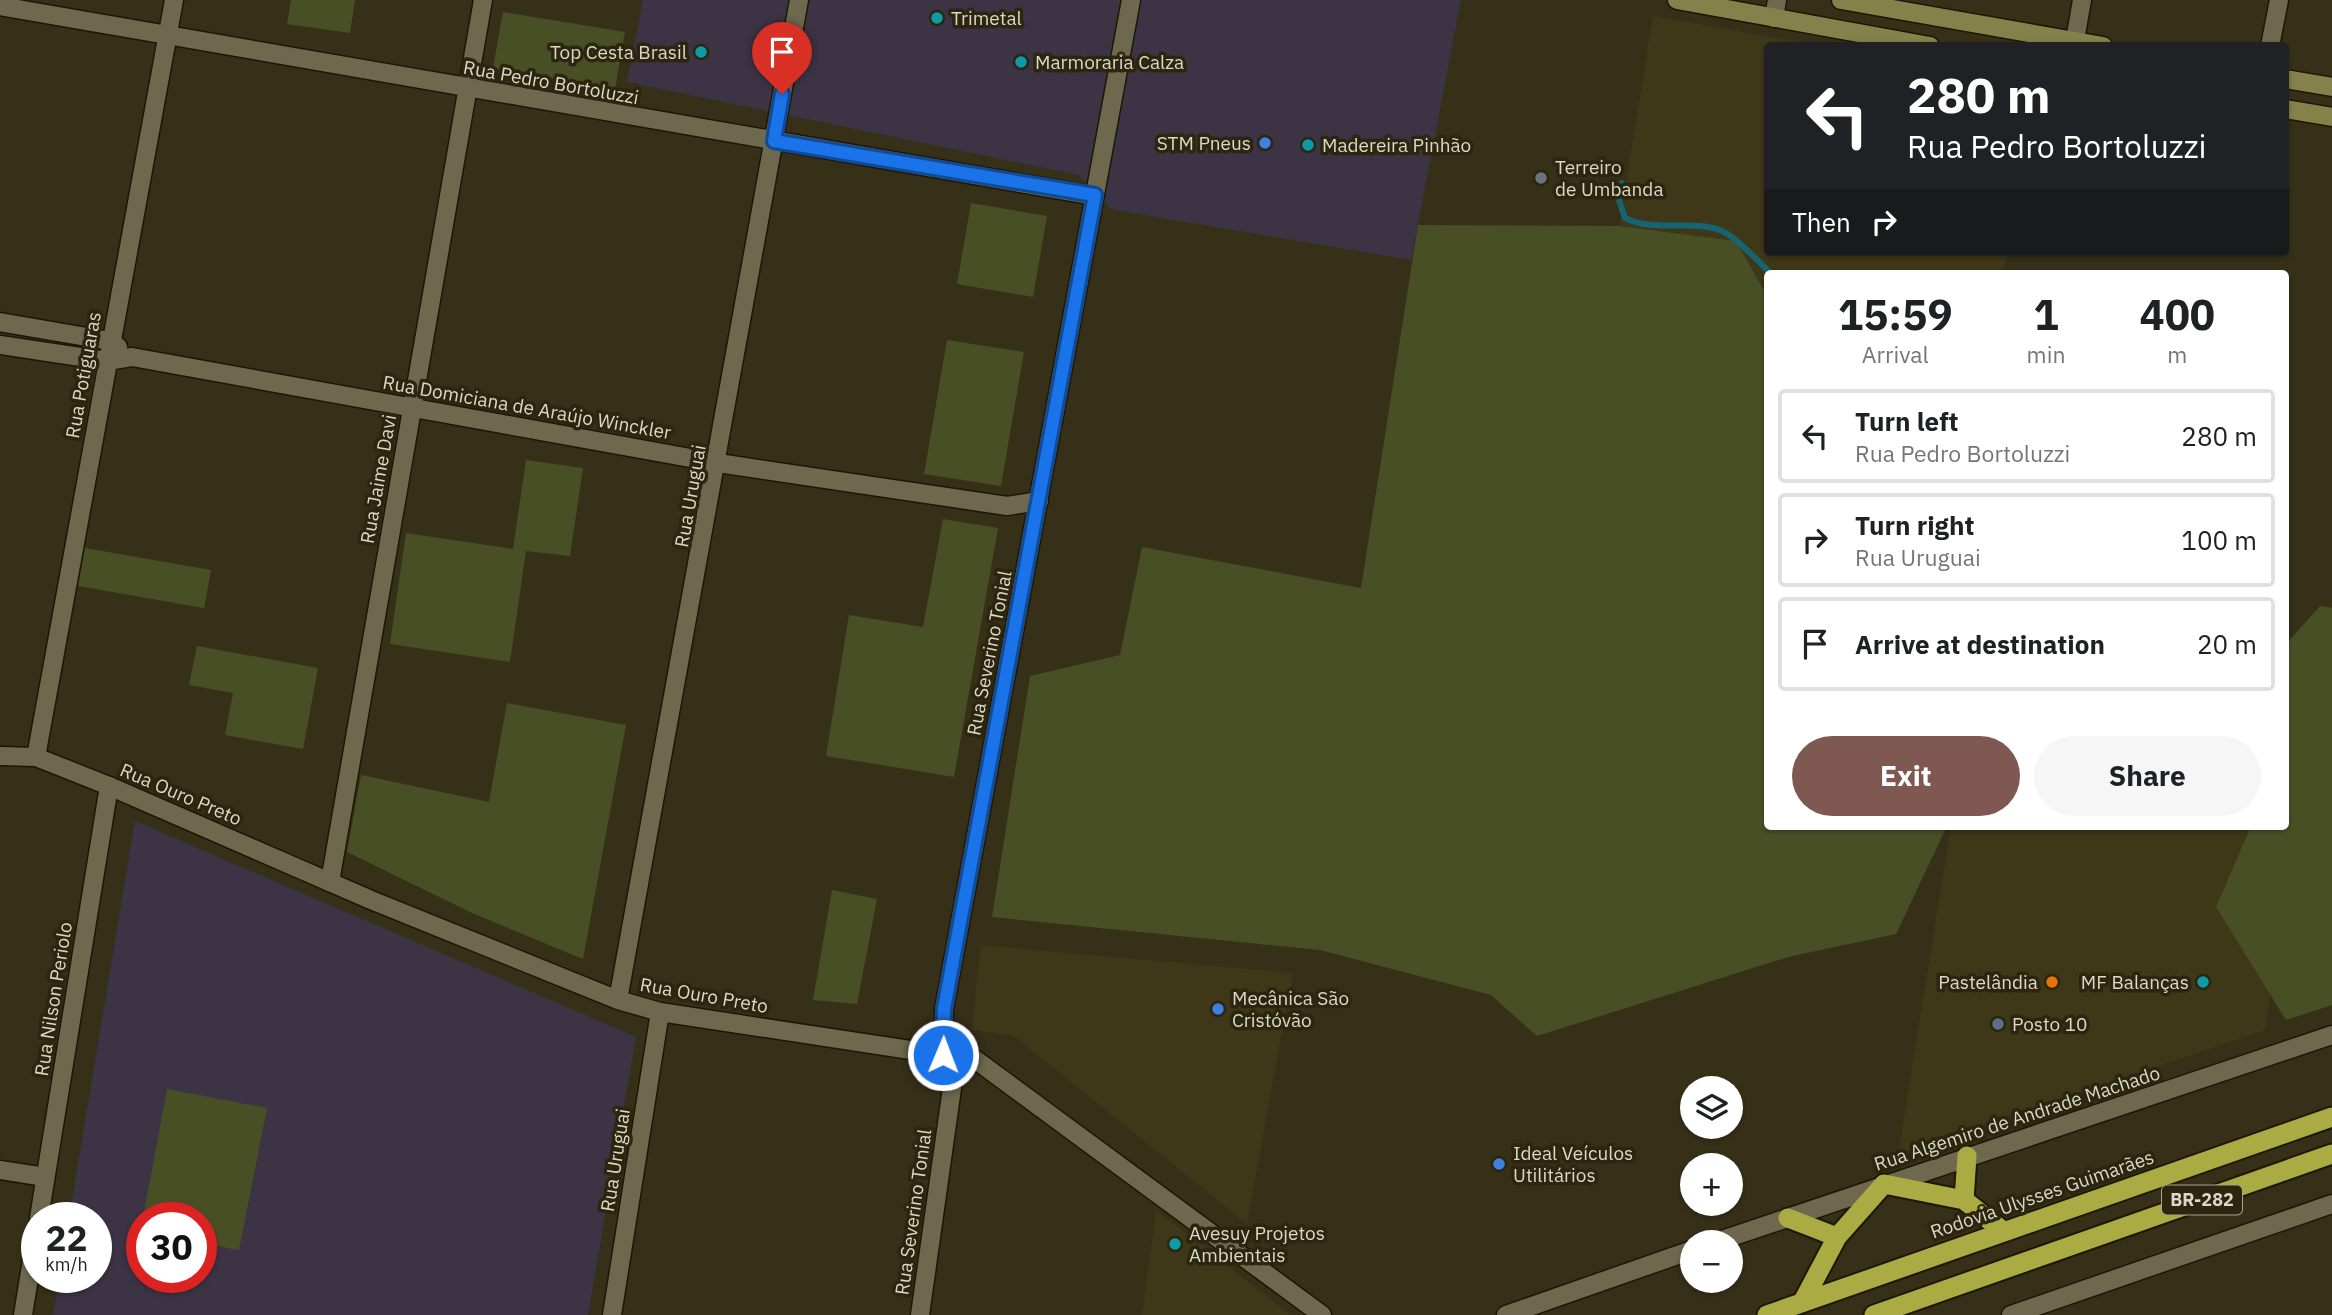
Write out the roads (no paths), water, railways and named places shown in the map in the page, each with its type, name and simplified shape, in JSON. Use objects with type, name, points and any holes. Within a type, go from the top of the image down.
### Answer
[{"type":"highway","name":"Rodovia Ulysses Guimarães","points":[[1767,1315],[2332,1117]]},
{"type":"highway","name":"BR-282","points":[[1874,1315],[2332,1154]]},
{"type":"highway","points":[[1964,1200],[1967,1156]]},
{"type":"highway","points":[[1802,1303],[1837,1237],[1884,1184],[1964,1200],[2003,1231]]},
{"type":"highway","points":[[1788,1218],[1837,1237]]},
{"type":"main road","points":[[1677,0],[1776,6],[1915,42]]},
{"type":"main road","points":[[1840,0],[2069,42]]},
{"type":"main road","points":[[2289,80],[2332,88]]},
{"type":"main road","points":[[2289,110],[2332,117]]},
{"type":"street","name":"Rua Potiguaras","points":[[36,757],[174,0]]},
{"type":"street","name":"Rua Jaime Davi","points":[[330,882],[483,0]]},
{"type":"street","name":"Rua Uruguai","points":[[618,1000],[718,463],[799,0]]},
{"type":"street","name":"Rua Severino Tonial","points":[[920,1315],[952,1088],[943,1055],[944,1009],[1131,0]]},
{"type":"street","points":[[2074,42],[2082,0]]},
{"type":"street","points":[[2271,42],[2279,0]]},
{"type":"street","name":"Rua Pedro Bortoluzzi","points":[[0,6],[167,37],[1095,195]]},
{"type":"street","name":"Rua Domiciana de Araújo Winckler","points":[[0,322],[110,341],[132,357]]},
{"type":"street","name":"Rua Domiciana de Araújo Winckler","points":[[0,345],[107,361],[132,357],[718,463],[1007,506],[1039,501]]},
{"type":"street","name":"Rua Ouro Preto","points":[[0,755],[36,757],[618,1000],[660,1012],[976,1060],[1322,1315]]},
{"type":"street","name":"Rua Nilson Periolo","points":[[41,1202],[109,786]]},
{"type":"street","name":"Rua Uruguai","points":[[612,1315],[660,1012]]},
{"type":"street","name":"Rua Algemiro de Andrade Machado","points":[[1743,1233],[2332,1035]]},
{"type":"street","points":[[0,1170],[45,1177]]},
{"type":"street","points":[[2011,1315],[2332,1204]]},
{"type":"street","points":[[1506,1315],[1680,1254]]},
{"type":"street","points":[[23,1315],[27,1293]]},
{"type":"waterway","points":[[1622,183],[1619,200],[1625,218],[1650,225],[1715,228],[1738,242],[1767,270]]},
{"type":"place","name":"Trimetal","points":[[937,18]]},
{"type":"place","name":"Top Cesta Brasil","points":[[701,52]]},
{"type":"place","name":"Marmoraria Calza","points":[[1021,62]]},
{"type":"place","name":"STM Pneus","points":[[1265,143]]},
{"type":"place","name":"Madereira Pinhão","points":[[1308,145]]},
{"type":"place","name":"Terreiro de Umbanda","points":[[1541,178]]},
{"type":"place","name":"Pastelândia","points":[[2052,982]]},
{"type":"place","name":"MF Balanças","points":[[2203,982]]},
{"type":"place","name":"Mecânica São Cristóvão","points":[[1218,1009]]},
{"type":"place","name":"Posto 10","points":[[1998,1024]]},
{"type":"place","name":"Ideal Veículos Utilitários","points":[[1499,1164]]},
{"type":"place","name":"Avesuy Projetos Ambientais","points":[[1175,1244]]}]
